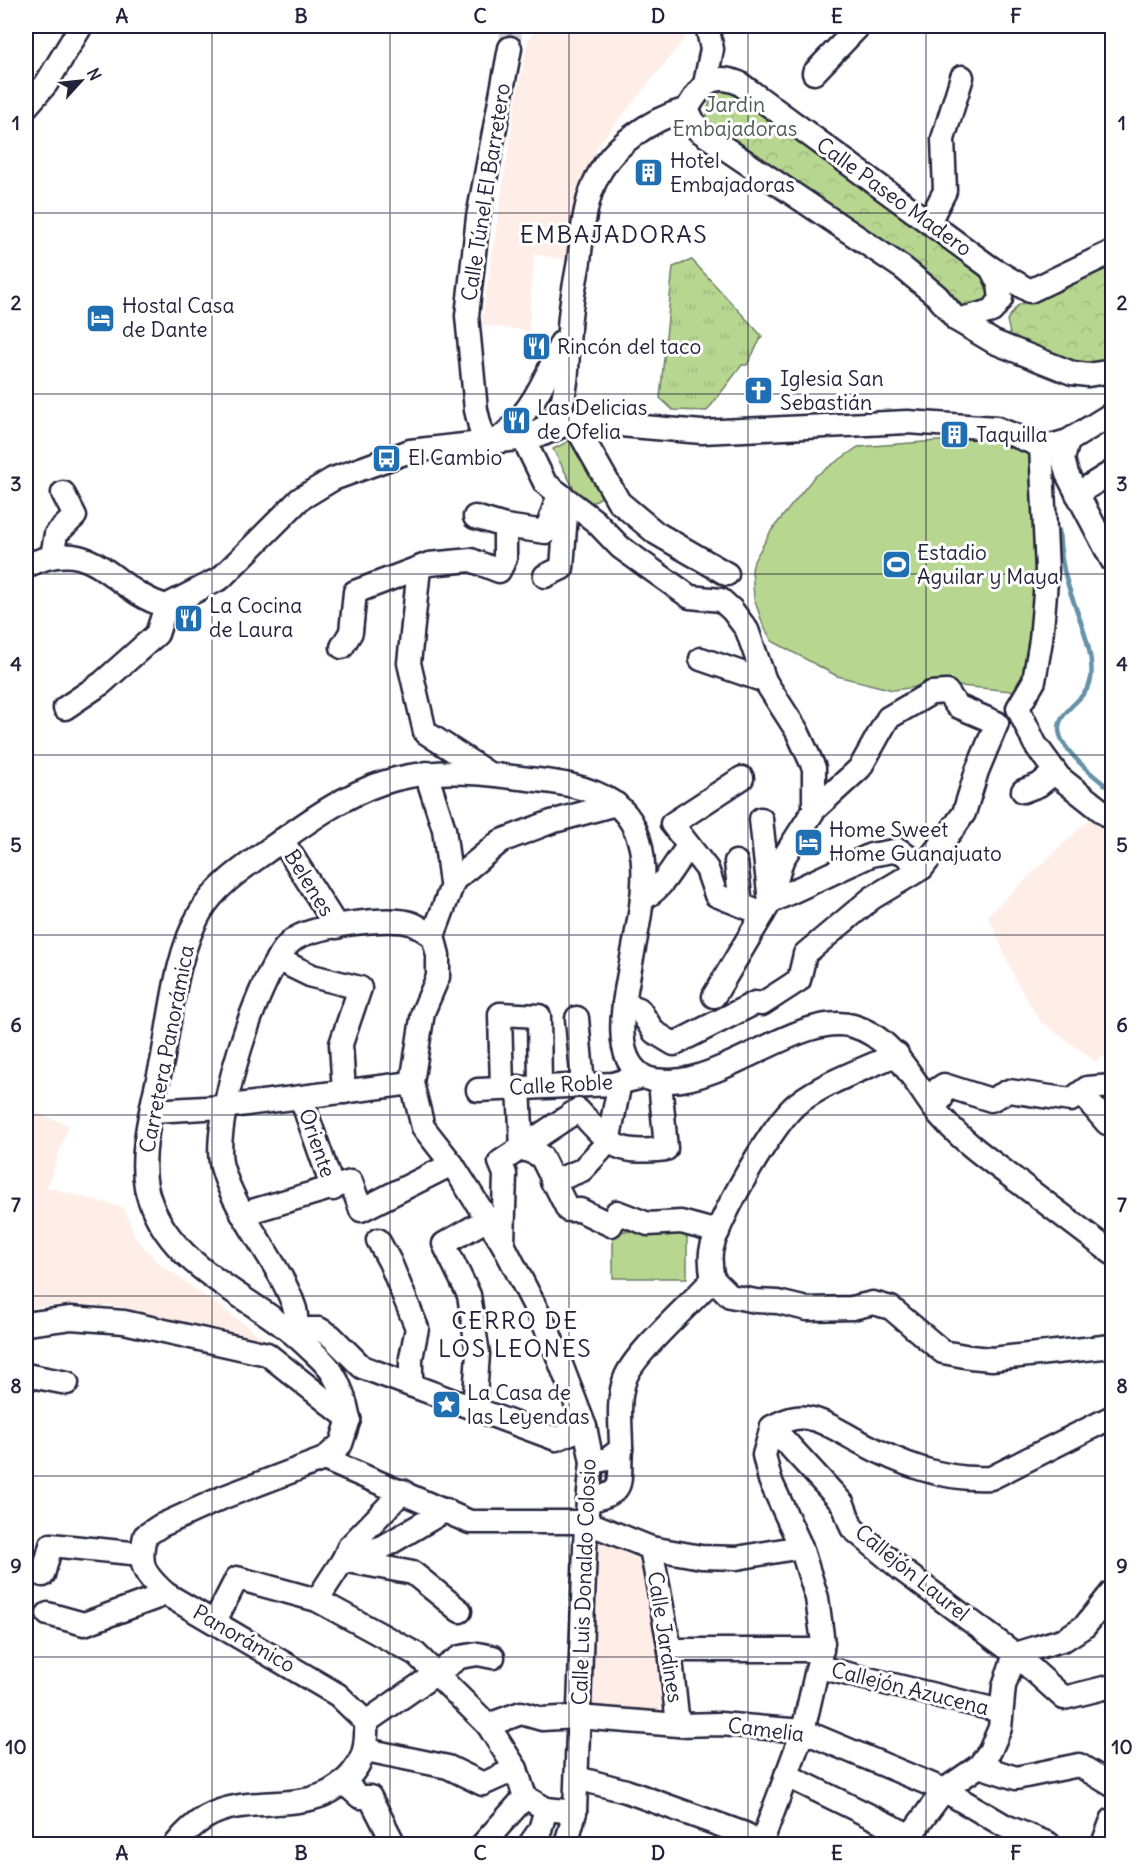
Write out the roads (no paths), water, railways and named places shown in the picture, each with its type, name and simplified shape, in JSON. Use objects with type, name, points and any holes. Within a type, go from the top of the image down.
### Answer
[{"type":"street","points":[[26,107],[46,84],[81,26]]},
{"type":"street","points":[[523,438],[549,425],[559,413],[564,389],[569,325],[583,230],[594,184],[626,142],[644,127],[665,115],[687,109],[697,90],[705,84],[712,49],[707,26]]},
{"type":"street","points":[[814,73],[859,26]]},
{"type":"street","name":"Calle Túnel El Barretero","points":[[490,442],[476,410],[467,316],[478,217],[510,48]]},
{"type":"street","points":[[929,222],[945,191],[943,139],[962,78]]},
{"type":"street","name":"Calle Paseo Madero","points":[[705,84],[723,79],[739,83],[991,268],[1030,291]]},
{"type":"street","points":[[687,109],[698,130],[903,268],[937,296],[957,320],[993,342],[1072,373],[1088,375],[1113,370]]},
{"type":"street","points":[[993,342],[992,326],[998,313],[1007,303],[1113,252]]},
{"type":"street","name":"Calle Paseo Madero","points":[[957,320],[992,311],[1001,299],[999,284],[991,268]]},
{"type":"street","points":[[490,442],[515,426],[534,398],[549,374],[569,325]]},
{"type":"street","points":[[569,325],[576,385],[573,422],[619,502],[656,533],[727,574]]},
{"type":"street","points":[[26,566],[52,556],[88,559],[146,600],[166,606],[221,578],[300,499],[333,479],[410,451],[523,438],[573,422],[702,432],[907,422],[996,428],[1041,446],[1054,446],[1068,441],[1113,414]]},
{"type":"street","points":[[523,438],[545,483],[595,521],[621,547],[690,597],[721,600],[747,630],[765,681],[797,731],[814,768],[814,810]]},
{"type":"street","points":[[1068,441],[1063,459],[1066,474],[1113,560]]},
{"type":"street","points":[[1041,446],[1047,570],[1043,617],[1034,681],[1018,708],[1035,744],[1055,772],[1113,819]]},
{"type":"street","points":[[1077,494],[1113,472]]},
{"type":"street","points":[[52,556],[56,534],[75,516],[63,493]]},
{"type":"street","points":[[475,517],[505,526],[546,532],[563,497]]},
{"type":"street","points":[[545,576],[562,568],[563,497]]},
{"type":"street","points":[[342,647],[351,632],[355,592],[429,564],[471,560],[499,571],[505,559],[505,526]]},
{"type":"street","points":[[418,568],[409,663],[426,732],[489,774]]},
{"type":"street","points":[[65,708],[102,683],[158,634],[166,606]]},
{"type":"street","points":[[701,658],[765,681]]},
{"type":"street","points":[[624,1004],[639,1009],[654,1032],[674,1044],[755,1003],[762,1004],[799,980],[805,954],[872,898],[922,868],[964,813],[977,771],[997,723],[957,706],[947,692],[931,693],[888,718],[860,768],[814,810],[782,860],[767,908],[714,996]]},
{"type":"street","name":"Carretera Panorámica","points":[[350,1419],[344,1396],[331,1370],[297,1336],[177,1249],[154,1211],[145,1182],[152,1111],[188,936],[203,907],[222,886],[282,840],[340,800],[370,787],[426,772],[447,770],[564,784],[590,791],[616,804],[632,825],[642,849],[642,899],[624,1004],[621,1040],[629,1062],[652,1079]]},
{"type":"street","points":[[426,772],[444,829],[452,883],[433,936],[412,923],[390,920],[336,927],[293,939],[278,959],[241,1047],[223,1107],[221,1165],[242,1214],[295,1310],[297,1336],[308,1329],[319,1329],[350,1353],[362,1367],[556,1439],[585,1427]]},
{"type":"street","points":[[1023,791],[1039,785],[1055,772]]},
{"type":"street","points":[[742,778],[672,824],[707,869],[716,895],[741,905],[767,908],[872,855],[899,850],[922,868]]},
{"type":"street","points":[[452,883],[501,841],[551,822],[616,804]]},
{"type":"street","points":[[761,819],[767,908]]},
{"type":"street","name":"Belenes","points":[[282,840],[336,927]]},
{"type":"street","points":[[642,899],[657,892],[675,862],[689,846]]},
{"type":"street","points":[[736,862],[741,905]]},
{"type":"street","name":"Calle Luis Donaldo Colosio","points":[[433,936],[438,955],[438,977],[423,1012],[412,1083],[423,1127],[452,1164],[503,1244],[550,1336],[585,1427],[592,1462],[587,1511],[575,1812],[566,1845]]},
{"type":"street","points":[[278,959],[312,976],[360,988],[341,1044],[344,1092]]},
{"type":"street","points":[[520,1087],[539,1016],[500,1014],[520,1087],[522,1148]]},
{"type":"street","points":[[577,1018],[583,1085]]},
{"type":"street","points":[[503,1244],[506,1174],[500,1161],[578,1110],[608,1142],[636,1152],[666,1149],[652,1079],[690,1080],[824,1024],[852,1025],[897,1054],[952,1130],[1113,1253]]},
{"type":"street","points":[[897,1054],[836,1082],[798,1103],[785,1116],[741,1184],[718,1232],[711,1251],[710,1266],[714,1279],[730,1296],[756,1302],[778,1302],[807,1309],[852,1308],[873,1303],[891,1308],[943,1352],[992,1359],[1020,1354],[1066,1353],[1113,1346]]},
{"type":"street","name":"Calle Roble","points":[[478,1090],[652,1079]]},
{"type":"street","points":[[552,1182],[582,1170],[608,1142],[621,1082]]},
{"type":"street","points":[[152,1111],[223,1107],[412,1083]]},
{"type":"street","points":[[933,1106],[939,1103],[941,1099],[938,1089],[944,1085],[991,1100],[1009,1091],[1071,1100],[1087,1088],[1113,1086]]},
{"type":"street","points":[[1081,1093],[1107,1123]]},
{"type":"street","name":"Oriente","points":[[301,1098],[333,1189]]},
{"type":"street","points":[[522,1148],[541,1156],[568,1210],[580,1210],[611,1225],[617,1212],[648,1224],[681,1222],[718,1232]]},
{"type":"street","points":[[242,1214],[351,1182],[361,1210],[452,1164]]},
{"type":"street","points":[[474,1410],[478,1354],[469,1295],[444,1244],[486,1220]]},
{"type":"street","points":[[378,1240],[390,1262],[417,1328],[411,1358],[411,1385]]},
{"type":"street","points":[[324,1459],[403,1491],[470,1522],[587,1511],[612,1495],[618,1488],[621,1449],[620,1408],[625,1379],[638,1358],[714,1279]]},
{"type":"street","points":[[26,1324],[71,1318],[124,1322],[209,1339],[267,1354],[350,1419],[341,1444],[324,1459],[224,1497],[160,1526],[146,1536],[141,1554],[51,1545],[43,1575]]},
{"type":"street","points":[[331,1370],[350,1353]]},
{"type":"street","points":[[26,1375],[67,1383]]},
{"type":"street","points":[[761,1845],[803,1731],[821,1659],[817,1598],[801,1547],[770,1480],[764,1455],[772,1427],[789,1418],[813,1419],[903,1463],[943,1475],[991,1478],[1113,1417]]},
{"type":"street","name":"Callejón Laurel","points":[[772,1427],[843,1504],[852,1528],[902,1570],[1015,1654],[1064,1698],[1113,1686]]},
{"type":"street","points":[[592,1462],[608,1459],[621,1449]]},
{"type":"street","points":[[318,1599],[349,1547],[403,1491]]},
{"type":"street","points":[[343,1560],[383,1546],[446,1510]]},
{"type":"street","points":[[587,1511],[651,1548],[701,1557],[737,1558],[801,1547]]},
{"type":"street","name":"Calle Jardines","points":[[651,1548],[670,1650],[678,1725]]},
{"type":"street","name":"Panorámico","points":[[141,1554],[146,1575],[166,1594],[339,1695],[366,1722]]},
{"type":"street","points":[[343,1560],[413,1573],[460,1611]]},
{"type":"street","points":[[215,1621],[237,1578],[318,1599],[416,1654],[438,1674],[488,1725],[516,1769],[525,1797],[546,1809],[575,1812]]},
{"type":"street","points":[[786,1775],[907,1840],[944,1790],[979,1766],[990,1751],[1000,1728],[1004,1686],[1015,1654],[1065,1639],[1085,1626],[1113,1592]]},
{"type":"street","points":[[48,1614],[84,1624],[166,1594]]},
{"type":"street","name":"Callejón Azucena","points":[[670,1650],[821,1659],[1001,1711]]},
{"type":"street","points":[[176,1845],[185,1833],[207,1816],[263,1803],[313,1800],[343,1782],[358,1767],[366,1750],[366,1722],[460,1657],[478,1654],[493,1657]]},
{"type":"street","name":"Camelia","points":[[488,1725],[521,1713],[542,1719],[578,1717],[678,1725],[720,1724],[803,1731],[944,1790],[1001,1835],[1049,1845]]},
{"type":"street","points":[[366,1750],[448,1767],[483,1784],[516,1769]]},
{"type":"street","points":[[979,1766],[1016,1778],[1079,1765],[1113,1785]]},
{"type":"street","points":[[577,1778],[626,1791],[745,1834],[742,1845]]},
{"type":"street","points":[[343,1782],[360,1797],[370,1797],[394,1845]]},
{"type":"street","points":[[483,1845],[525,1797]]},
{"type":"street","points":[[530,1845],[540,1830],[546,1809]]},
{"type":"street","points":[[1103,1845],[1113,1820]]},
{"type":"waterway","points":[[1059,530],[1064,571],[1088,644],[1091,668],[1091,679],[1088,686],[1063,716],[1059,729],[1065,745],[1072,754],[1112,790]]},
{"type":"tunnel","points":[[510,48],[511,26]]},
{"type":"place","name":"Hotel Embajadoras","points":[[649,173]]},
{"type":"place","name":"Hostal Casa de Dante","points":[[101,318]]},
{"type":"place","name":"Rincón del taco","points":[[536,347]]},
{"type":"place","name":"Iglesia San Sebastián","points":[[759,391]]},
{"type":"place","name":"Las Delicias de Ofelia","points":[[516,420]]},
{"type":"place","name":"Taquilla","points":[[955,435]]},
{"type":"place","name":"El Cambio","points":[[387,458]]},
{"type":"place","name":"Estadio Aguilar y Maya","points":[[896,565]]},
{"type":"place","name":"La Cocina de Laura","points":[[188,618]]},
{"type":"place","name":"Home Sweet Home Guanajuato","points":[[808,842]]},
{"type":"place","name":"La Casa de las Leyendas","points":[[446,1405]]},
{"type":"district","name":"EMBAJADORAS","points":[[614,235]]},
{"type":"district","name":"CERRO DE LOS LEONES","points":[[515,1335]]},
{"type":"park label","name":"Jardin Embajadoras","points":[[735,117]]}]
